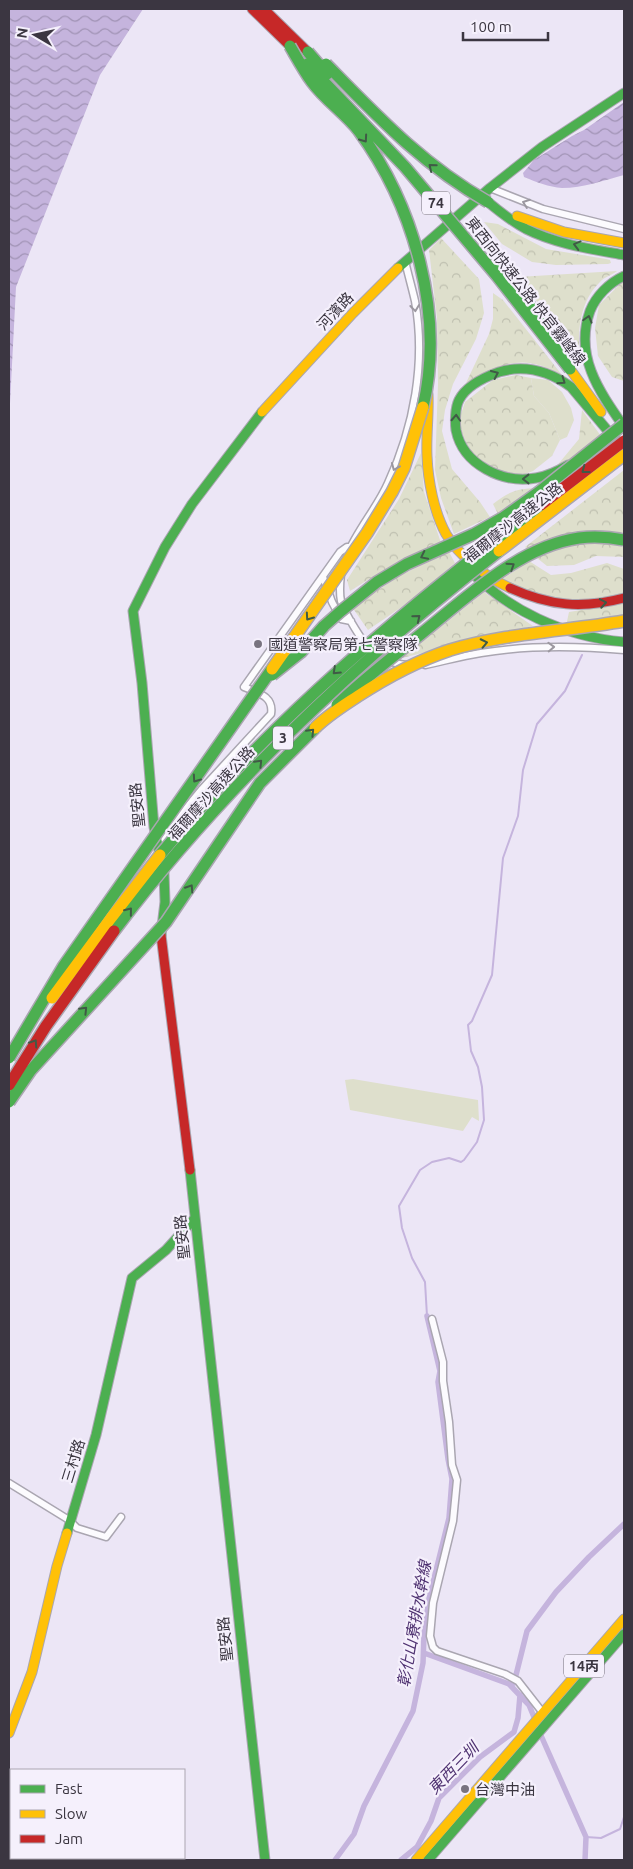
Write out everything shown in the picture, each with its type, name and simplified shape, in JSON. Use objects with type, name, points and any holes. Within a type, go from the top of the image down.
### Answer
[{"type":"main road","name":"東西向快速公路 快官霧峰線","points":[[252,9],[290,46],[405,167],[573,367],[624,448]]},
{"type":"main road","name":"東西向快速公路 快官霧峰線","points":[[264,9],[308,52],[422,174],[505,274],[624,433]]},
{"type":"main road","points":[[290,46],[312,82],[357,129],[381,163],[396,191],[414,239],[430,316],[428,459],[437,508],[448,537],[471,572],[484,584],[509,601],[554,625],[591,637],[624,642]]},
{"type":"main road","points":[[308,52],[326,65],[372,112],[434,169],[452,182],[488,202],[538,224],[564,232],[624,243]]},
{"type":"main road","name":"河濱路","points":[[133,610],[165,547],[192,504],[259,415],[353,313],[405,261],[490,188],[542,146],[624,93]]},
{"type":"main road","points":[[488,202],[500,212],[533,232],[581,246],[624,255]]},
{"type":"main road","points":[[624,276],[609,285],[594,302],[588,315],[584,342],[592,376],[624,425],[585,453],[565,467],[538,479],[525,480],[494,474],[480,467],[467,455],[460,443],[455,421],[458,402],[465,392],[475,384],[503,370],[517,367],[546,372],[560,378],[570,387],[624,448]]},
{"type":"main road","points":[[9,1058],[64,967],[346,565],[392,492],[407,460],[428,390]]},
{"type":"main road","name":"福爾摩沙高速公路","points":[[9,1058],[145,871],[211,795],[258,746],[347,661],[400,616],[624,441]]},
{"type":"main road","points":[[265,680],[283,668],[354,600],[396,570],[485,528],[509,513],[568,469],[585,453]]},
{"type":"main road","name":"福爾摩沙高速公路","points":[[9,1085],[36,1040],[121,920],[201,824],[262,759],[373,654],[524,531],[624,455]]},
{"type":"main road","points":[[448,537],[471,562],[524,596],[581,606],[600,604],[624,598]]},
{"type":"main road","points":[[9,1102],[30,1070],[166,922],[260,783],[349,692],[454,607],[514,563],[566,541],[594,537],[624,540]]},
{"type":"main road","name":"聖安路","points":[[133,610],[142,683],[153,820],[164,872],[165,890],[161,937],[195,1218],[228,1515],[250,1740],[265,1860]]},
{"type":"main road","points":[[324,719],[393,675],[414,664],[451,650],[502,639],[624,621]]},
{"type":"main road","name":"三村路","points":[[9,1733],[32,1672],[56,1566],[69,1520],[83,1483],[96,1435],[132,1278],[166,1250],[195,1218]]},
{"type":"main road","name":"14丙","points":[[428,1860],[624,1619]]},
{"type":"main road","name":"14丙","points":[[544,1719],[624,1634]]},
{"type":"main road","name":"14丙","points":[[416,1860],[533,1732]]},
{"type":"street","points":[[490,188],[543,209],[624,229]]},
{"type":"street","points":[[405,261],[415,302],[418,339],[416,391],[404,444],[388,484],[350,547],[342,568],[340,590],[342,603],[351,621],[372,652],[403,665],[423,665],[482,653],[521,649],[597,647],[624,650]]},
{"type":"street","points":[[157,844],[202,789],[271,714],[271,702],[266,696],[244,688],[340,552],[350,547]]},
{"type":"street","points":[[323,577],[332,602],[341,619],[351,621]]},
{"type":"street","points":[[432,1319],[443,1362],[443,1381],[449,1422],[452,1465],[457,1480],[453,1520],[433,1603],[430,1636],[436,1651],[504,1674],[518,1681],[544,1719]]},
{"type":"street","points":[[9,1483],[69,1520],[77,1528],[106,1537],[121,1517]]},
{"type":"green space","points":[[484,222],[498,224],[546,249],[606,259],[610,260],[611,263],[556,265],[532,262],[502,244]]},
{"type":"green space","points":[[441,238],[479,279],[484,313],[476,339],[453,384],[445,410],[442,431],[452,469],[490,517],[454,534],[441,498],[435,470],[438,384],[437,318],[429,250]]},
{"type":"green space","points":[[617,271],[602,280],[593,290],[584,307],[579,337],[580,357],[518,277]]},
{"type":"green space","points":[[624,280],[624,381],[612,377],[598,356],[595,328],[599,305]]},
{"type":"green space","points":[[493,293],[503,300],[562,375],[548,368],[524,362],[502,366],[466,383],[489,334],[493,319]]},
{"type":"green space","points":[[516,375],[531,378],[534,396],[549,413],[560,440],[552,456],[533,471],[520,476],[499,472],[471,455],[461,430],[460,417],[465,402],[493,380]]},
{"type":"green space","points":[[531,378],[548,380],[562,392],[571,408],[574,420],[567,437],[560,440],[549,413],[534,396]]},
{"type":"green space","points":[[582,410],[601,436],[567,462],[555,468],[579,439]]},
{"type":"green space","points":[[421,453],[424,492],[441,543],[402,559],[350,591],[347,580],[399,499]]},
{"type":"green space","points":[[624,470],[624,537],[606,534],[530,551],[525,547]]},
{"type":"green space","points":[[537,488],[519,502],[498,514],[493,504],[504,496],[519,490]]},
{"type":"green space","points":[[599,542],[624,547],[624,557],[596,556],[574,565],[547,566],[537,558],[566,546]]},
{"type":"green space","points":[[449,552],[455,563],[412,600],[368,630],[352,607],[401,575]]},
{"type":"green space","points":[[529,561],[551,575],[571,573],[607,563],[624,569],[624,594],[594,601],[567,601],[544,596],[501,580]]},
{"type":"green space","points":[[484,592],[533,626],[402,658]]},
{"type":"green space","points":[[624,603],[624,615],[588,624],[566,626],[569,612]]},
{"type":"green space","points":[[353,1079],[478,1100],[479,1121],[472,1117],[463,1131],[350,1110],[345,1080]]},
{"type":"water","points":[[9,9],[143,9],[100,75],[16,287],[9,423]]},
{"type":"water","points":[[624,102],[624,175],[570,188],[547,185],[524,177],[523,173],[534,160],[584,130]]},
{"type":"waterway","points":[[427,1316],[425,1282],[412,1258],[402,1228],[399,1206],[420,1170],[432,1162],[449,1158],[461,1162],[477,1142],[484,1120],[482,1087],[478,1067],[471,1051],[468,1025],[472,1021],[492,975],[503,858],[518,816],[523,770],[537,724],[565,691],[582,655]]},
{"type":"waterway","name":"彰化山寮排水幹線","points":[[335,1860],[354,1834],[364,1806],[413,1711],[423,1663],[424,1635],[429,1599],[449,1518],[452,1479],[438,1382],[440,1371],[427,1316]]},
{"type":"waterway","points":[[514,1683],[527,1631],[556,1592],[624,1524]]},
{"type":"waterway","points":[[424,1653],[509,1684],[529,1705],[536,1722]]},
{"type":"waterway","name":"東西三圳","points":[[401,1860],[417,1847],[431,1821],[439,1798],[480,1757],[514,1732],[518,1718],[520,1695]]},
{"type":"waterway","points":[[539,1731],[586,1837],[585,1860]]},
{"type":"waterway","points":[[586,1837],[601,1838],[620,1829],[624,1817]]},
{"type":"traffic: fast","points":[[290,46],[317,89],[359,131],[395,193],[409,227],[420,262],[427,299],[430,335],[429,372],[423,407]]},
{"type":"traffic: fast","points":[[308,52],[327,74]]},
{"type":"traffic: fast","points":[[307,64],[405,167],[497,276],[570,369]]},
{"type":"traffic: fast","points":[[326,64],[402,139],[443,172],[488,202]]},
{"type":"traffic: fast","points":[[398,268],[490,188],[542,147],[624,93]]},
{"type":"traffic: fast","points":[[488,202],[516,223],[549,239],[624,255]]},
{"type":"traffic: fast","points":[[498,265],[561,345]]},
{"type":"traffic: fast","points":[[624,276],[604,290],[593,305],[586,327],[585,343],[587,358],[598,386],[624,427]]},
{"type":"traffic: fast","points":[[568,465],[545,476],[523,479],[498,475],[486,469],[467,453],[460,442],[456,430],[456,411],[462,395],[482,379],[499,372],[528,369],[546,373],[571,387],[624,450]]},
{"type":"traffic: fast","points":[[161,935],[165,902],[164,873],[154,827],[142,683],[133,611],[165,547],[192,504],[262,412]]},
{"type":"traffic: fast","points":[[272,675],[301,652],[324,626],[377,582],[407,564],[474,534],[504,517],[539,492],[624,424]]},
{"type":"traffic: fast","points":[[160,855],[202,806],[247,759],[340,669],[439,585],[541,505]]},
{"type":"traffic: fast","points":[[337,705],[456,605],[515,562],[557,543],[579,538],[601,537],[624,540]]},
{"type":"traffic: fast","points":[[114,931],[200,826],[294,728],[394,637],[499,551]]},
{"type":"traffic: fast","points":[[466,566],[499,596],[538,619],[580,634],[624,642]]},
{"type":"traffic: fast","points":[[9,1058],[63,967],[272,669]]},
{"type":"traffic: fast","points":[[9,1102],[31,1070],[166,922],[260,783],[315,728]]},
{"type":"traffic: fast","points":[[190,1170],[265,1860]]},
{"type":"traffic: fast","points":[[67,1533],[96,1435],[132,1278],[166,1250],[195,1218]]},
{"type":"traffic: fast","points":[[428,1860],[624,1634]]},
{"type":"traffic: slow","points":[[517,216],[564,232],[624,243]]},
{"type":"traffic: slow","points":[[262,412],[353,313],[398,268]]},
{"type":"traffic: slow","points":[[570,369],[601,412]]},
{"type":"traffic: slow","points":[[428,394],[428,466],[430,486],[438,516],[446,534],[458,550],[483,572],[510,588]]},
{"type":"traffic: slow","points":[[272,669],[367,533],[392,492],[404,468],[423,407]]},
{"type":"traffic: slow","points":[[499,551],[624,455]]},
{"type":"traffic: slow","points":[[315,728],[336,711],[380,682],[438,654],[471,644],[515,636],[624,621]]},
{"type":"traffic: slow","points":[[52,998],[160,855]]},
{"type":"traffic: slow","points":[[9,1733],[32,1672],[57,1566],[67,1533]]},
{"type":"traffic: slow","points":[[416,1860],[624,1619]]},
{"type":"traffic: jam","points":[[252,9],[290,46]]},
{"type":"traffic: jam","points":[[264,9],[308,52]]},
{"type":"traffic: jam","points":[[541,505],[624,441]]},
{"type":"traffic: jam","points":[[510,588],[539,599],[566,604],[594,604],[624,598]]},
{"type":"traffic: jam","points":[[9,1085],[46,1026],[114,931]]},
{"type":"traffic: jam","points":[[161,935],[190,1170]]},
{"type":"place","name":"國道警察局第七警察隊","points":[[258,644]]},
{"type":"place","name":"台灣中油","points":[[465,1789]]}]
